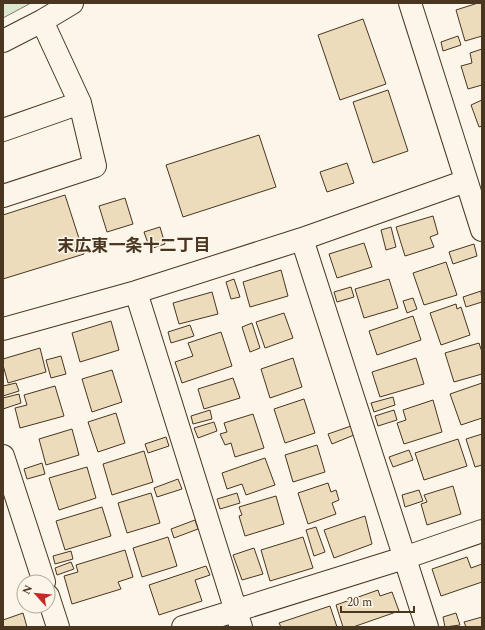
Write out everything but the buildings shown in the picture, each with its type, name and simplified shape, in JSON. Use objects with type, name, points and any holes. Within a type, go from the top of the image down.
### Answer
[{"type":"street","points":[[3,41],[42,21],[72,3]]},
{"type":"street","points":[[410,3],[482,230]]},
{"type":"street","points":[[3,196],[95,166],[80,103],[42,21]]},
{"type":"street","points":[[3,130],[80,103]]},
{"type":"street","points":[[3,329],[136,292],[302,239],[466,181]]},
{"type":"street","points":[[302,239],[427,627]]},
{"type":"street","points":[[136,292],[238,618]]},
{"type":"street","points":[[3,456],[41,574]]},
{"type":"street","points":[[183,627],[238,618],[482,531]]},
{"type":"street","points":[[54,614],[58,627]]},
{"type":"green space","points":[[3,3],[31,3],[3,18]]},
{"type":"district","name":"末広東一条十二丁目","points":[[134,245]]}]
